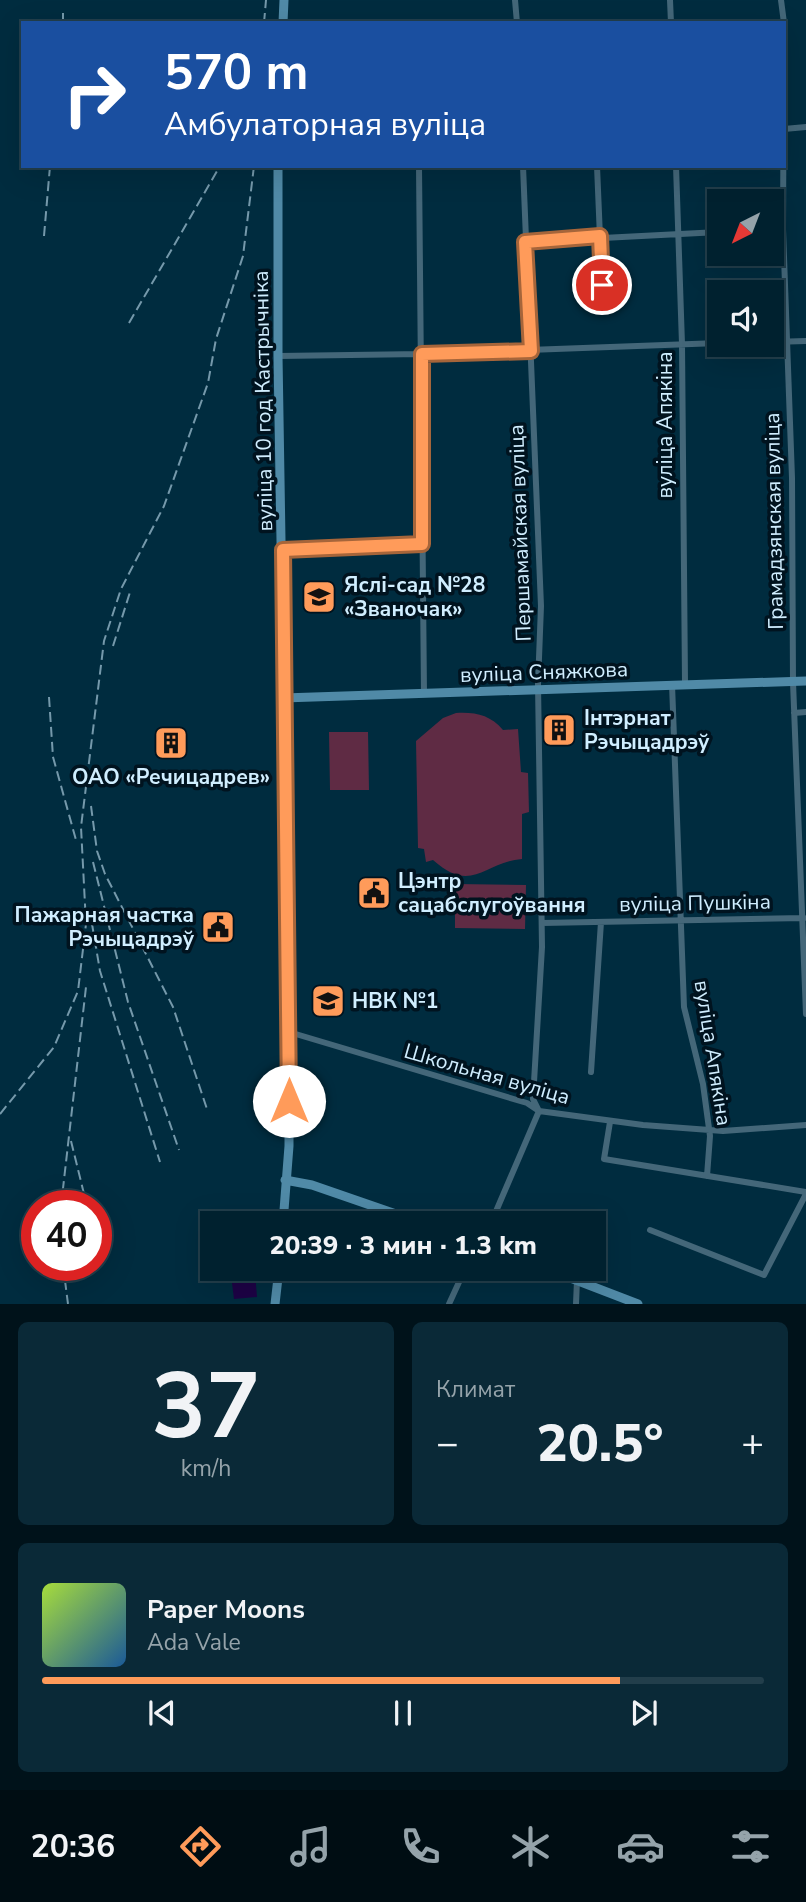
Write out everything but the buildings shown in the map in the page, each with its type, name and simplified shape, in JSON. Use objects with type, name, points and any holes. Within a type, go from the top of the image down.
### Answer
[{"type":"street","points":[[283,21],[284,0]]},
{"type":"street","points":[[515,0],[517,21]]},
{"type":"street","points":[[670,0],[671,21]]},
{"type":"street","name":"Грамадзянская вуліца","points":[[782,0],[784,21]]},
{"type":"street","points":[[786,129],[806,127]]},
{"type":"street","name":"вуліца 10 год Кастрычніка","points":[[278,168],[278,356],[289,1032],[289,1161],[285,1180],[284,1211]]},
{"type":"street","points":[[419,168],[424,694]]},
{"type":"street","name":"Першамайская вуліца","points":[[523,168],[541,606],[539,691],[542,923],[533,1099],[539,1111]]},
{"type":"street","points":[[597,168],[602,285]]},
{"type":"street","name":"вуліца Апякіна","points":[[676,168],[682,344],[685,683]]},
{"type":"street","name":"Грамадзянская вуліца","points":[[784,168],[784,189]]},
{"type":"street","points":[[525,242],[600,236],[707,233]]},
{"type":"street","name":"Грамадзянская вуліца","points":[[784,252],[792,478],[793,682],[806,1014]]},
{"type":"street","points":[[784,342],[806,341]]},
{"type":"street","points":[[278,356],[531,351],[707,343]]},
{"type":"street","points":[[283,550],[422,544]]},
{"type":"street","name":"вуліца Сняжкова","points":[[283,698],[806,681]]},
{"type":"street","name":"вуліца Апякіна","points":[[672,684],[684,1007],[703,1084],[709,1130],[707,1176]]},
{"type":"street","points":[[794,713],[806,712]]},
{"type":"street","name":"вуліца Пушкіна","points":[[542,923],[804,918]]},
{"type":"street","points":[[591,1072],[601,922]]},
{"type":"street","name":"Школьная вуліца","points":[[289,1032],[527,1103],[539,1111],[610,1122],[709,1130],[806,1125]]},
{"type":"street","points":[[496,1211],[539,1111]]},
{"type":"street","points":[[610,1122],[604,1159],[806,1193],[764,1275],[650,1230]]},
{"type":"street","points":[[285,1180],[312,1185],[387,1211]]},
{"type":"street","points":[[275,1304],[278,1281]]},
{"type":"street","points":[[449,1304],[460,1281]]},
{"type":"street","points":[[576,1304],[577,1281]]},
{"type":"street","points":[[580,1281],[638,1304]]},
{"type":"shaded area","points":[[456,713],[482,716],[503,730],[518,729],[521,772],[528,773],[529,812],[522,814],[522,859],[468,876],[446,870],[433,860],[426,862],[424,849],[418,848],[416,741],[443,718]]},
{"type":"shaded area","points":[[329,732],[368,732],[369,790],[330,790]]},
{"type":"shaded area","points":[[455,884],[526,885],[525,929],[455,928]]},
{"type":"shaded area","points":[[232,1281],[256,1281],[257,1297],[234,1299]]},
{"type":"railway","points":[[264,21],[266,0]]},
{"type":"railway","points":[[63,13],[63,21]]},
{"type":"railway","points":[[44,236],[50,168]]},
{"type":"railway","points":[[129,323],[219,168]]},
{"type":"railway","points":[[0,1114],[54,1047],[78,991],[86,924],[81,827],[104,641],[121,589],[164,506],[208,383],[216,339],[243,256],[254,168]]},
{"type":"railway","points":[[113,646],[131,589]]},
{"type":"railway","points":[[49,697],[53,757],[76,840]]},
{"type":"railway","points":[[91,806],[97,851],[105,874],[173,1007],[207,1109]]},
{"type":"railway","points":[[93,862],[128,1002],[179,1150]]},
{"type":"railway","points":[[92,924],[100,971],[160,1162]]},
{"type":"railway","points":[[63,1190],[86,987]]},
{"type":"railway","points":[[71,1141],[83,1190]]},
{"type":"railway","points":[[65,1281],[68,1304]]},
{"type":"place","name":"Яслі-сад №28 «Званочак»","points":[[319,597]]},
{"type":"place","name":"Інтэрнат Рэчыцадрэў","points":[[559,730]]},
{"type":"place","name":"ОАО «Речицадрев»","points":[[171,743]]},
{"type":"place","name":"Цэнтр сацабслугоўвання","points":[[374,893]]},
{"type":"place","name":"Пажарная частка Рэчыцадрэў","points":[[218,927]]},
{"type":"place","name":"НВК №1","points":[[328,1001]]},
{"type":"route","points":[[289,1101],[283,550],[422,544],[422,354],[531,351],[525,242],[600,236],[602,285]]}]
